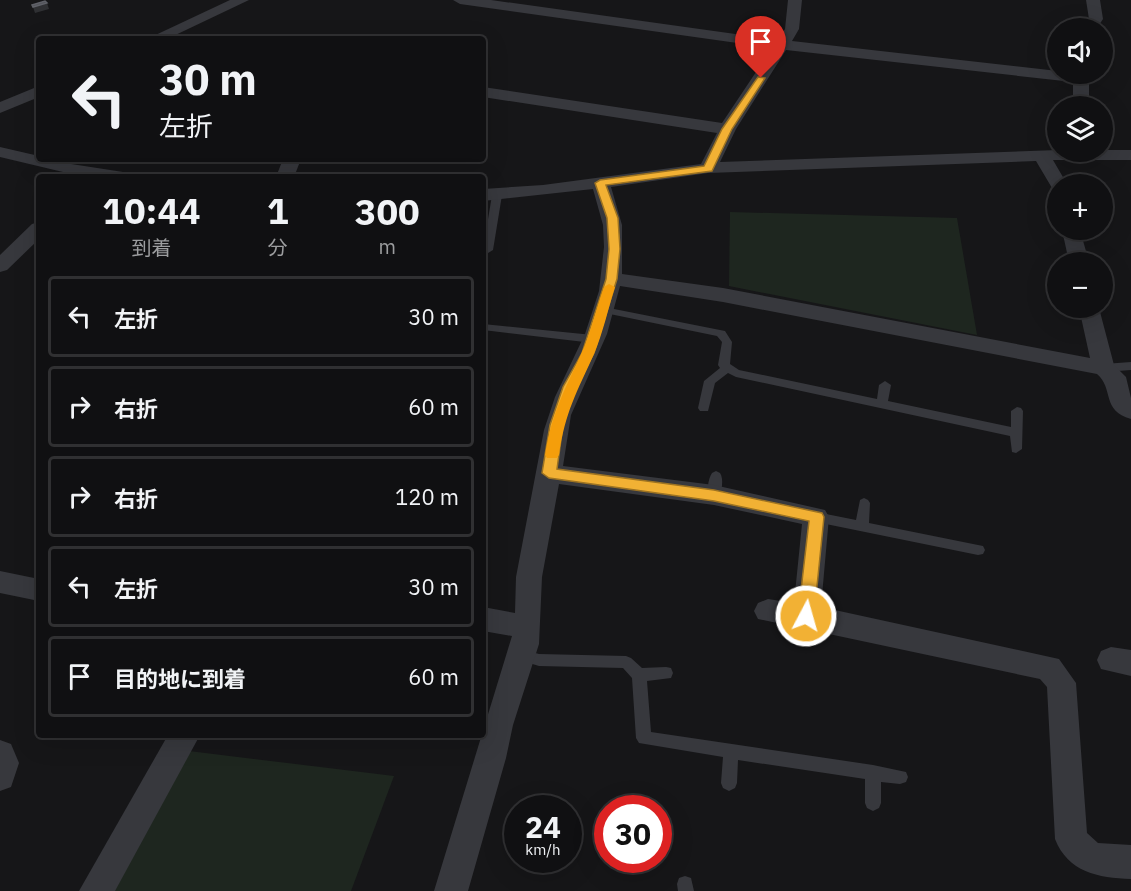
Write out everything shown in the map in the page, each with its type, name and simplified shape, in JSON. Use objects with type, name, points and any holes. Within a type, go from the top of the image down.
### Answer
[{"type":"street","points":[[162,36],[242,0]]},
{"type":"street","points":[[460,0],[784,45],[1047,72]]},
{"type":"street","points":[[708,168],[727,129],[784,45],[792,29],[795,0]]},
{"type":"street","points":[[1093,0],[1096,18]]},
{"type":"street","points":[[0,108],[36,92]]},
{"type":"street","points":[[486,92],[727,129]]},
{"type":"street","points":[[0,152],[36,161]]},
{"type":"street","points":[[1113,154],[1131,155]]},
{"type":"street","points":[[490,195],[708,168],[1047,155]]},
{"type":"street","points":[[1042,156],[1052,174]]},
{"type":"street","points":[[38,162],[84,174]]},
{"type":"street","points":[[486,733],[521,655],[528,627],[529,579],[556,425],[570,387],[593,339],[612,279],[613,218],[600,183]]},
{"type":"street","points":[[0,266],[36,231]]},
{"type":"street","points":[[612,279],[758,301],[1104,368],[1115,377],[1119,400],[1131,411]]},
{"type":"street","points":[[1092,318],[1104,368]]},
{"type":"street","points":[[549,473],[715,486],[816,517],[806,616]]},
{"type":"street","points":[[0,582],[36,589]]},
{"type":"street","points":[[768,611],[806,616],[1049,668],[1061,683],[1071,839],[1077,848],[1095,861],[1131,862]]},
{"type":"street","points":[[486,620],[528,627]]},
{"type":"street","points":[[96,891],[183,738]]},
{"type":"street","points":[[451,891],[491,758],[484,738]]},
{"type":"street","points":[[0,754],[4,764],[0,776]]},
{"type":"lane","points":[[488,250],[490,195]]},
{"type":"lane","points":[[604,310],[721,333],[727,342],[724,359],[726,369]]},
{"type":"lane","points":[[486,327],[593,339]]},
{"type":"lane","points":[[1104,368],[1131,366]]},
{"type":"lane","points":[[704,408],[710,381],[726,369],[1017,433]]},
{"type":"lane","points":[[882,404],[885,385]]},
{"type":"lane","points":[[1016,449],[1017,411]]},
{"type":"lane","points":[[862,527],[864,503]]},
{"type":"lane","points":[[816,517],[978,549]]},
{"type":"lane","points":[[521,655],[539,660],[626,662],[639,675],[644,738],[900,777]]},
{"type":"lane","points":[[639,675],[666,673]]},
{"type":"lane","points":[[729,783],[731,751]]},
{"type":"lane","points":[[873,772],[873,803]]},
{"type":"shaded area","points":[[730,212],[957,218],[977,335],[729,286]]},
{"type":"shaded area","points":[[189,751],[394,776],[351,891],[111,891]]},
{"type":"building","points":[[45,1],[47,3],[33,7],[32,5]]},
{"type":"slow traffic","points":[[552,455],[556,425],[570,387],[588,353],[604,310],[609,287]]},
{"type":"route","points":[[761,78],[727,129],[708,168],[600,183],[609,202],[613,218],[612,279],[604,310],[588,353],[570,387],[556,425],[549,473],[714,495],[816,517],[806,616]]}]
